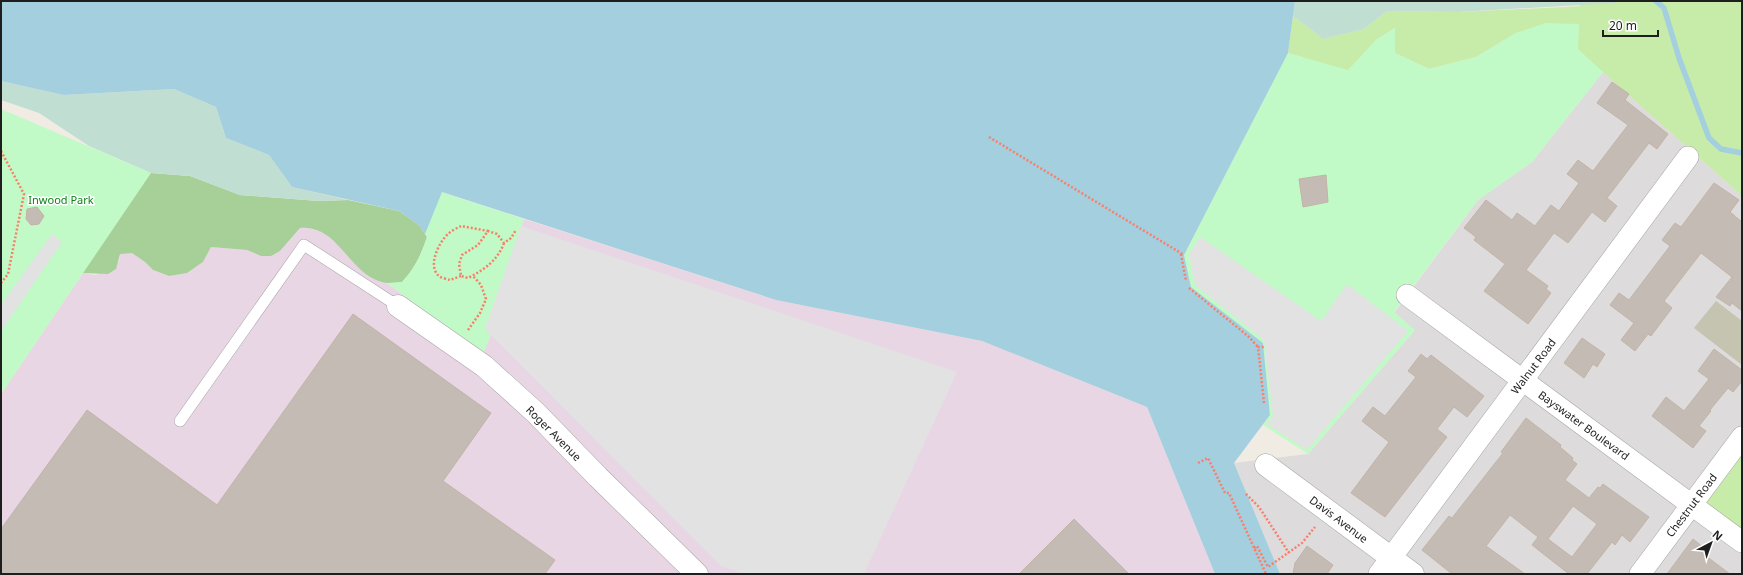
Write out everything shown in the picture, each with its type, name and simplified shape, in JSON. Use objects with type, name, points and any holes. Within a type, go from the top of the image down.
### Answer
[{"type":"street","name":"Walnut Road","points":[[1385,566],[1688,157]]},
{"type":"street","name":"Bayswater Boulevard","points":[[1407,295],[1742,542]]},
{"type":"street","name":"Roger Avenue","points":[[398,306],[484,366],[536,413],[598,477],[697,574]]},
{"type":"street","name":"Chestnut Road","points":[[1640,574],[1742,437]]},
{"type":"street","name":"Davis Avenue","points":[[1266,465],[1328,510],[1385,566],[1413,574]]},
{"type":"lane","points":[[180,421],[304,245],[398,306]]},
{"type":"path","points":[[989,137],[1182,254],[1186,281]]},
{"type":"path","points":[[1,151],[24,194],[8,274],[1,283]]},
{"type":"path","points":[[504,243],[497,234],[461,226],[448,234],[440,244],[433,260],[433,269],[439,276],[450,280],[461,276],[468,278],[473,276],[496,258],[504,243],[511,238],[516,230]]},
{"type":"path","points":[[461,276],[459,264],[462,255],[478,244],[488,231]]},
{"type":"path","points":[[466,333],[480,313],[486,299],[481,285],[473,276]]},
{"type":"path","points":[[1189,288],[1248,336],[1258,347],[1264,403]]},
{"type":"path","points":[[1258,347],[1264,347]]},
{"type":"path","points":[[1198,463],[1208,458],[1225,493],[1229,493],[1266,574]]},
{"type":"path","points":[[1246,494],[1259,507],[1289,553]]},
{"type":"path","points":[[1254,548],[1257,546],[1268,567],[1302,543],[1328,510]]},
{"type":"shaded area","points":[[1295,1],[1616,1],[1616,3],[1457,12],[1387,11],[1364,29],[1323,39],[1293,16]]},
{"type":"shaded area","points":[[1603,72],[1742,196],[1742,574],[1280,574],[1234,463],[1308,454],[1414,331],[1394,313],[1478,200],[1532,162]]},
{"type":"shaded area","points":[[1,81],[65,95],[174,89],[216,107],[226,138],[269,155],[292,187],[348,200],[319,201],[240,195],[190,176],[151,173],[89,146],[39,113],[1,100]]},
{"type":"shaded area","points":[[524,219],[776,300],[982,341],[1147,407],[1215,574],[1,574],[1,394],[83,273],[96,275],[119,261],[120,253],[133,253],[153,270],[168,276],[187,273],[203,262],[211,247],[247,250],[261,256],[280,251],[300,228],[308,227],[322,231],[345,251],[356,265],[376,279],[387,283],[483,354],[485,329]]},
{"type":"shaded area","points":[[521,226],[957,372],[864,574],[744,574],[721,566],[485,329]]},
{"type":"shaded area","points":[[52,234],[62,242],[1,331],[1,305]]},
{"type":"shaded area","points":[[1200,237],[1321,321],[1347,284],[1408,331],[1307,450],[1267,424],[1273,416],[1264,340],[1195,285],[1189,254]]},
{"type":"shaded area","points":[[1716,301],[1742,321],[1742,365],[1694,328]]},
{"type":"green space","points":[[1580,1],[1742,1],[1742,196],[1577,49],[1579,24],[1516,33],[1476,57],[1429,69],[1395,53],[1395,28],[1376,40],[1348,71],[1288,53],[1293,16],[1323,39],[1364,29],[1387,11],[1457,12],[1565,7],[1580,6]]},
{"type":"green space","points":[[1546,23],[1579,24],[1578,49],[1603,72],[1532,162],[1478,200],[1394,312],[1415,330],[1308,454],[1263,425],[1270,415],[1263,343],[1191,287],[1184,255],[1288,53],[1348,70],[1376,40],[1395,28],[1395,53],[1429,69],[1476,57],[1516,33]]},
{"type":"green space","name":"Inwood Park","points":[[1,109],[151,173],[1,394]]},
{"type":"green space","points":[[4,126],[151,173],[190,176],[240,195],[319,201],[348,200],[399,211],[420,226],[427,237],[411,272],[402,282],[393,283],[387,283],[374,279],[363,272],[335,242],[325,234],[314,229],[300,228],[280,251],[271,256],[261,256],[247,250],[211,247],[203,262],[187,273],[169,276],[153,270],[132,253],[120,254],[116,269],[108,274],[83,273]]},
{"type":"green space","points":[[441,192],[524,219],[485,329],[491,335],[483,354],[387,283],[402,282],[414,266],[425,244],[427,237],[425,234]]},
{"type":"green space","points":[[1742,436],[1742,542],[1691,503]]},
{"type":"water","points":[[1,1],[1295,1],[1288,53],[1184,255],[1191,287],[1263,343],[1270,415],[1234,463],[1280,574],[1215,574],[1147,407],[982,341],[776,300],[442,192],[425,234],[420,226],[399,211],[292,187],[269,155],[226,138],[216,107],[174,89],[64,95],[1,81]]},
{"type":"building","points":[[1612,82],[1629,94],[1625,100],[1668,134],[1657,149],[1649,143],[1607,198],[1617,206],[1605,222],[1592,212],[1568,243],[1554,233],[1526,270],[1548,286],[1546,289],[1551,293],[1528,324],[1484,291],[1505,264],[1474,240],[1476,237],[1464,228],[1486,200],[1512,220],[1517,213],[1535,226],[1551,205],[1559,211],[1579,183],[1567,174],[1578,160],[1593,171],[1628,125],[1597,103]]},
{"type":"building","points":[[1326,175],[1328,202],[1303,207],[1299,179]]},
{"type":"building","points":[[1714,183],[1739,200],[1730,212],[1742,222],[1742,311],[1732,303],[1730,306],[1716,297],[1732,277],[1701,253],[1664,301],[1672,308],[1651,336],[1648,334],[1635,351],[1621,340],[1634,323],[1610,305],[1619,293],[1629,300],[1670,246],[1662,240],[1675,223],[1681,227]]},
{"type":"building","points":[[37,207],[44,216],[39,224],[31,225],[26,219],[27,209]]},
{"type":"building","points":[[353,314],[491,413],[443,481],[555,560],[545,574],[1,574],[1,529],[87,410],[217,505]]},
{"type":"building","points":[[1582,338],[1605,354],[1597,367],[1593,364],[1584,378],[1564,363]]},
{"type":"building","points":[[1714,349],[1742,370],[1742,381],[1733,392],[1728,388],[1710,410],[1711,411],[1699,426],[1706,431],[1693,448],[1652,416],[1666,397],[1684,411],[1709,379],[1698,371]]},
{"type":"building","points":[[1421,354],[1427,359],[1431,355],[1484,396],[1467,417],[1454,407],[1437,429],[1447,437],[1385,517],[1351,493],[1389,442],[1362,421],[1373,407],[1385,416],[1416,377],[1408,371]]},
{"type":"building","points":[[1526,418],[1561,445],[1560,447],[1573,458],[1572,460],[1577,464],[1565,480],[1589,498],[1598,487],[1600,488],[1603,484],[1649,517],[1630,542],[1622,535],[1615,545],[1612,542],[1587,574],[1569,574],[1532,545],[1538,537],[1510,515],[1486,546],[1525,574],[1452,574],[1422,550],[1449,516],[1452,518],[1503,453],[1501,452]],"holes":[[[1573,506],[1597,524],[1572,557],[1548,539]]]},
{"type":"building","points":[[1074,519],[1129,574],[1019,574]]},
{"type":"building","points":[[1693,539],[1709,552],[1706,556],[1730,574],[1667,574]]},
{"type":"building","points":[[1307,546],[1333,565],[1327,574],[1293,574],[1295,563]]},
{"type":"waterway","points":[[1656,1],[1664,8],[1679,58],[1709,138],[1721,149],[1742,153]]}]
